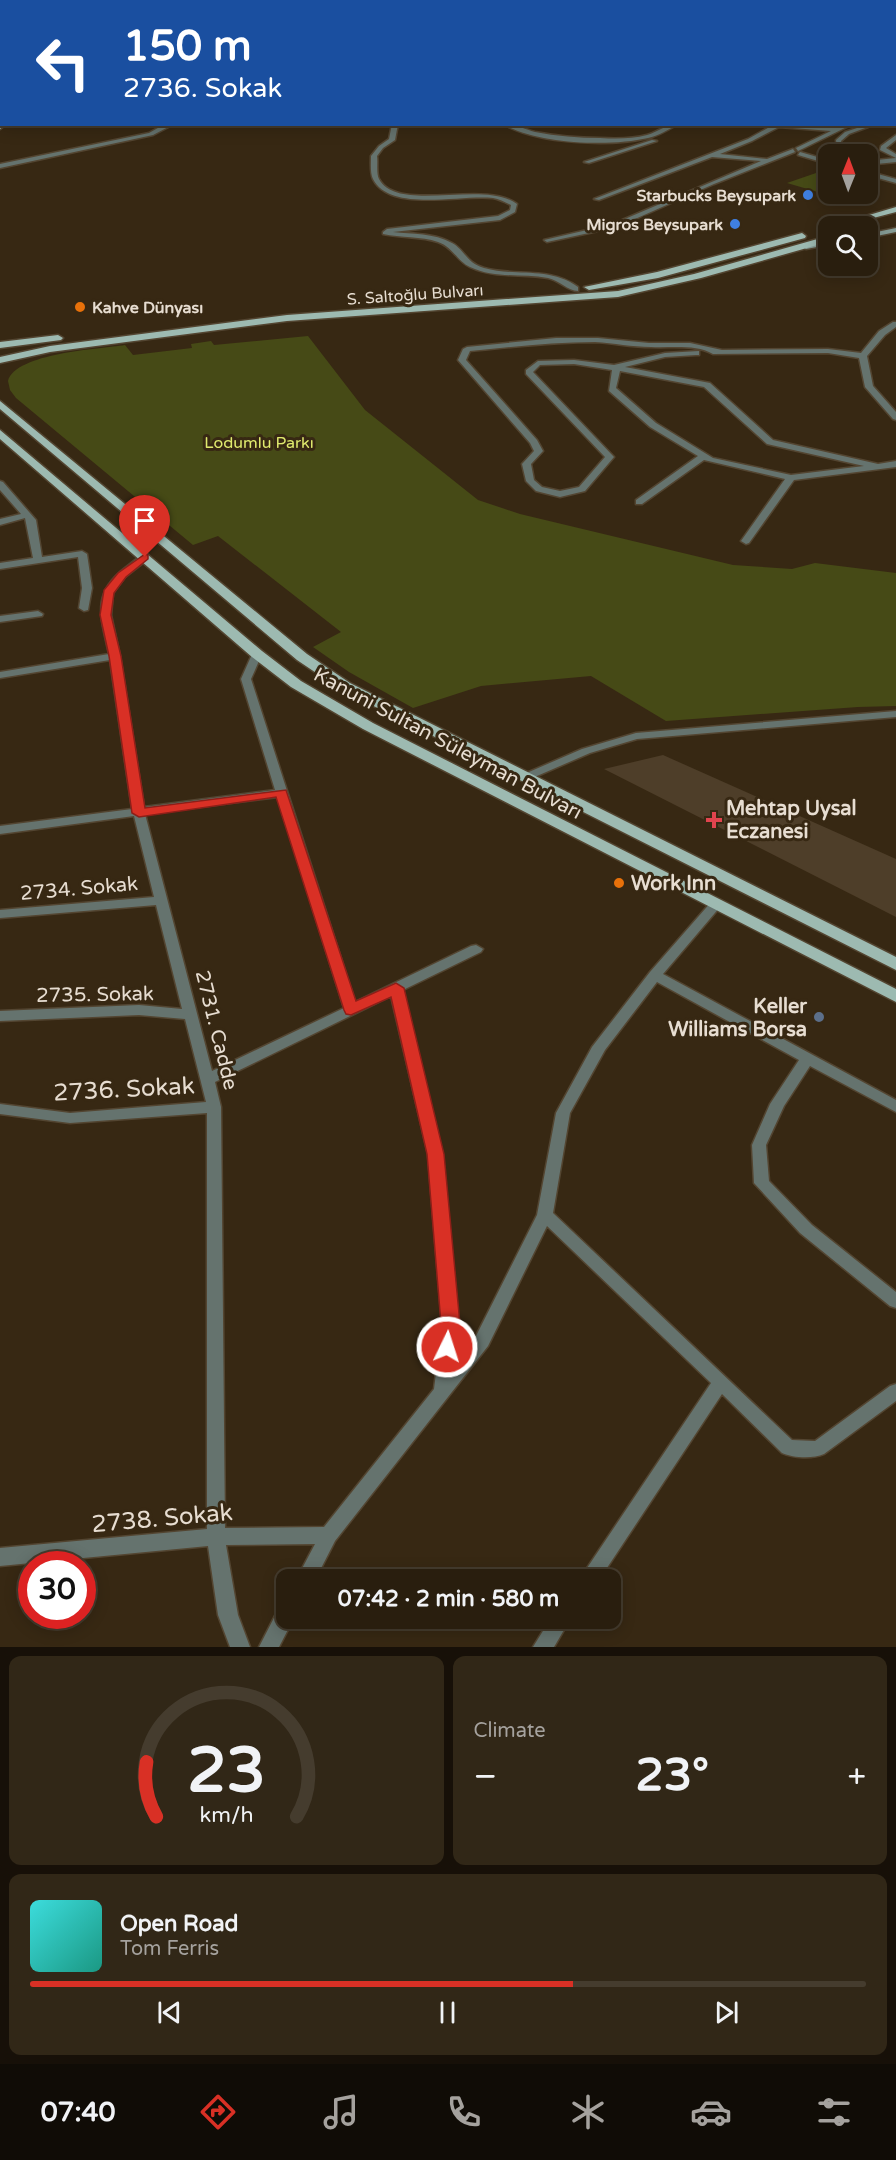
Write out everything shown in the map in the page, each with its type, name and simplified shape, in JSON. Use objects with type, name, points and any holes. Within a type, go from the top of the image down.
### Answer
[{"type":"main road","points":[[871,216],[896,209]]},
{"type":"main road","points":[[878,225],[896,220]]},
{"type":"main road","name":"S. Saltoğlu Bulvarı","points":[[0,345],[308,309],[575,289],[658,275],[818,232]]},
{"type":"main road","name":"S. Saltoğlu Bulvarı","points":[[0,360],[50,348],[288,318],[618,294],[663,286],[818,243]]},
{"type":"main road","name":"Kanuni Sultan Süleyman Bulvarı","points":[[0,404],[309,662],[345,686],[896,964]]},
{"type":"main road","name":"Kanuni Sultan Süleyman Bulvarı","points":[[0,433],[257,654],[296,684],[343,713],[896,996]]},
{"type":"street","points":[[0,166],[151,134],[167,126]]},
{"type":"street","points":[[395,126],[392,140],[381,147],[374,156],[376,179],[383,188],[413,197],[492,196],[503,198],[514,204],[513,211],[500,218],[385,233],[441,241],[451,244],[465,262],[479,268],[510,274],[554,276],[566,280],[575,289]]},
{"type":"street","points":[[510,126],[551,136],[611,140],[648,137],[672,126]]},
{"type":"street","points":[[587,162],[657,141],[677,130],[676,126]]},
{"type":"street","points":[[597,199],[750,140],[774,126]]},
{"type":"street","points":[[798,126],[838,130]]},
{"type":"street","points":[[547,240],[615,226],[712,183],[801,151],[846,126]]},
{"type":"street","points":[[838,144],[838,141],[847,133],[864,127]]},
{"type":"street","points":[[896,137],[883,147],[883,150],[896,158]]},
{"type":"street","points":[[801,151],[818,157]]},
{"type":"street","points":[[709,154],[769,161]]},
{"type":"street","points":[[878,161],[896,158]]},
{"type":"street","points":[[878,234],[896,230]]},
{"type":"street","points":[[863,356],[882,333],[896,324]]},
{"type":"street","points":[[719,351],[690,345],[556,340],[467,349],[462,360],[534,442],[538,451],[526,464],[530,481],[539,489],[560,494],[582,489],[610,457],[529,372],[538,363],[574,362],[617,367],[707,385],[770,442],[877,466]]},
{"type":"street","points":[[617,367],[665,355],[719,351],[828,351],[863,356]]},
{"type":"street","points":[[863,356],[869,387],[896,417]]},
{"type":"street","points":[[617,367],[612,389],[653,425],[710,460],[791,478],[896,464]]},
{"type":"street","points":[[639,502],[704,456]]},
{"type":"street","points":[[746,541],[791,478]]},
{"type":"street","points":[[0,484],[31,520],[38,560]]},
{"type":"street","points":[[0,522],[27,515]]},
{"type":"street","points":[[0,566],[82,554],[88,585],[88,596],[84,608]]},
{"type":"street","name":"2731. Cadde","points":[[145,557],[122,575],[108,593],[106,615],[115,656],[139,813],[214,1107],[216,1538],[228,1615],[240,1647]]},
{"type":"street","points":[[0,619],[38,614]]},
{"type":"street","points":[[257,654],[246,679],[351,1010]]},
{"type":"street","points":[[0,675],[115,656]]},
{"type":"street","points":[[526,777],[586,751],[636,736],[896,714]]},
{"type":"street","points":[[0,830],[281,793]]},
{"type":"street","name":"2734. Sokak","points":[[0,914],[162,900]]},
{"type":"street","points":[[311,1569],[329,1535],[482,1341],[545,1215],[563,1113],[599,1047],[655,975],[716,904]]},
{"type":"street","name":"2736. Sokak","points":[[207,1080],[476,949]]},
{"type":"street","points":[[655,975],[896,1107]]},
{"type":"street","points":[[396,988],[435,1154],[450,1324],[442,1392]]},
{"type":"street","name":"2735. Sokak","points":[[0,1016],[139,1010],[191,1016]]},
{"type":"street","points":[[808,1058],[777,1104],[759,1145],[762,1183],[806,1229],[896,1301]]},
{"type":"street","name":"2736. Sokak","points":[[0,1109],[70,1118],[214,1107]]},
{"type":"street","points":[[545,1215],[788,1448],[818,1449],[896,1391]]},
{"type":"street","points":[[595,1569],[721,1382]]},
{"type":"street","name":"2738. Sokak","points":[[0,1557],[216,1538],[329,1535]]},
{"type":"street","points":[[269,1647],[278,1629]]},
{"type":"street","points":[[543,1647],[555,1629]]},
{"type":"green space","points":[[816,173],[818,174],[818,192],[787,183]]},
{"type":"green space","name":"Lodumlu Parkı","points":[[308,336],[365,410],[478,500],[520,514],[733,565],[792,569],[815,563],[896,573],[896,706],[666,721],[591,676],[481,686],[413,708],[349,672],[313,647],[341,632],[218,536],[193,545],[16,398],[10,390],[8,381],[14,372],[26,364],[42,358],[79,351],[125,345],[133,355],[192,348],[191,344],[211,341],[214,345]]},
{"type":"building","points":[[663,755],[896,859],[896,917],[604,769]]},
{"type":"place","name":"Starbucks Beysupark","points":[[808,195]]},
{"type":"place","name":"Migros Beysupark","points":[[735,224]]},
{"type":"place","name":"Kahve Dünyası","points":[[80,307]]},
{"type":"place","name":"Mehtap Uysal Eczanesi","points":[[714,820]]},
{"type":"place","name":"Work Inn","points":[[619,883]]},
{"type":"place","name":"Keller Williams Borsa","points":[[819,1017]]},
{"type":"route","points":[[145,557],[122,575],[108,593],[106,615],[115,656],[139,813],[281,793],[351,1010],[396,988],[435,1154],[450,1324],[447,1347]]}]
